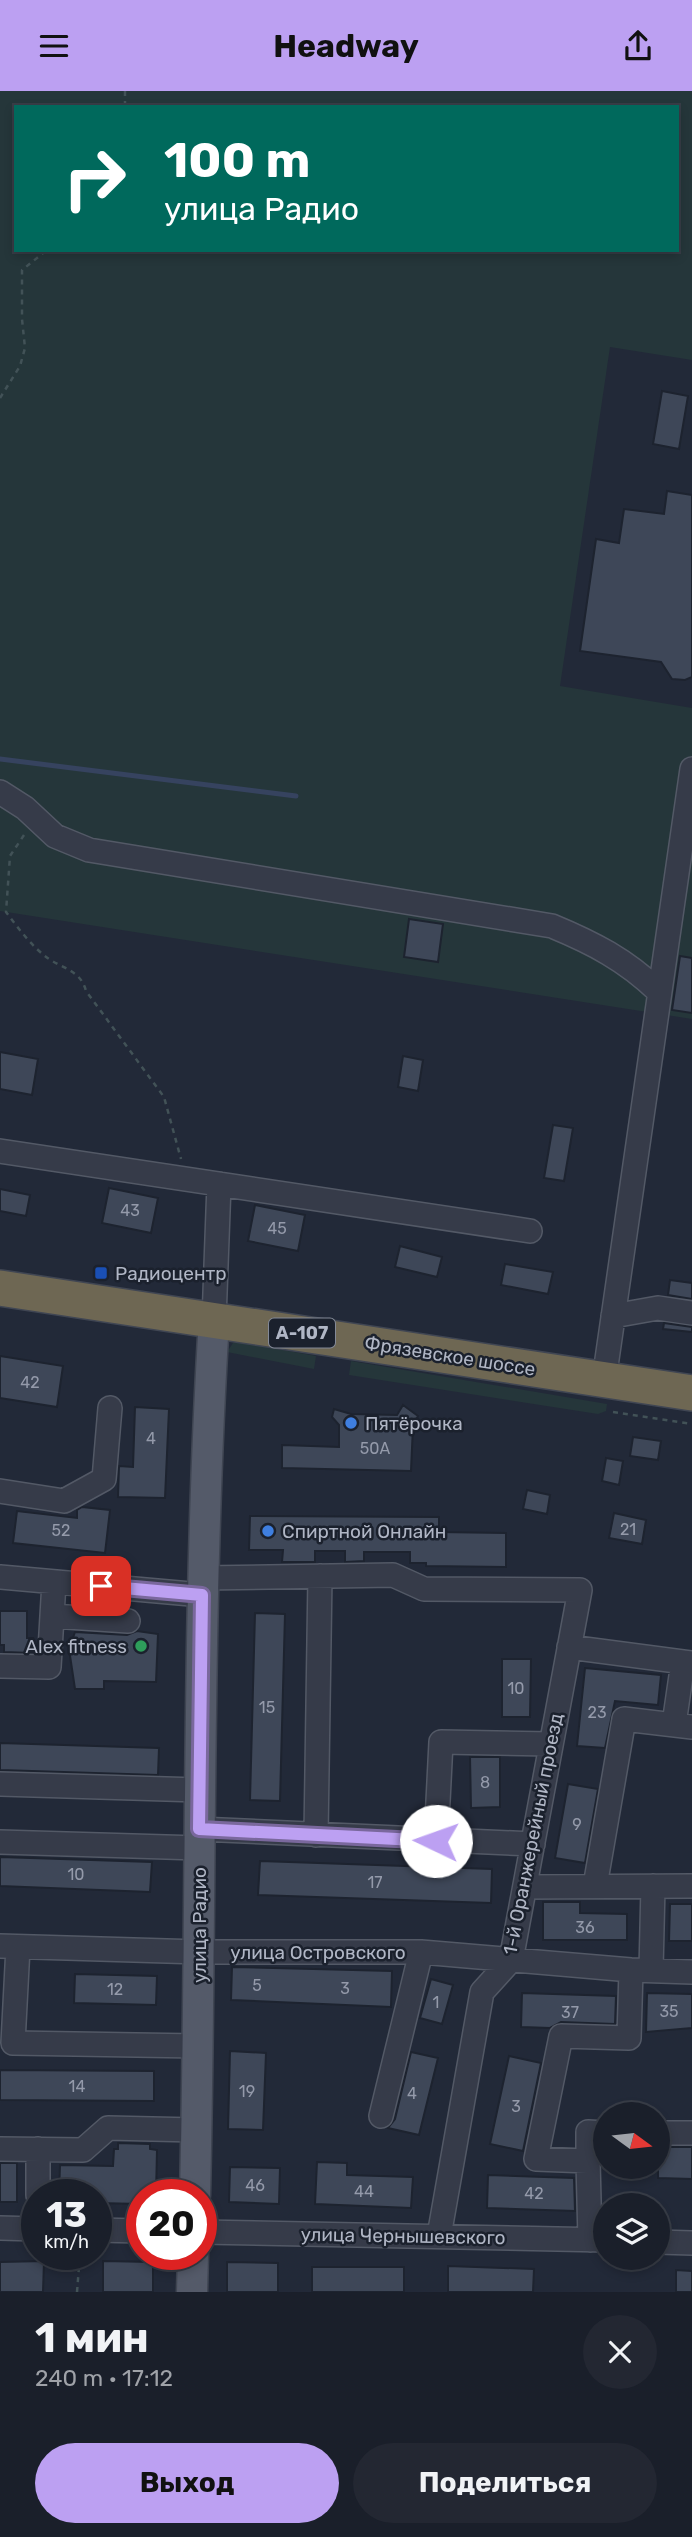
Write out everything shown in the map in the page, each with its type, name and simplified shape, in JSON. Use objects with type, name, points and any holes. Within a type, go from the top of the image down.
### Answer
[{"type":"highway","name":"Фрязевское шоссе","points":[[0,1288],[214,1320],[608,1396],[692,1393]]},
{"type":"main road","name":"улица Радио","points":[[195,2179],[200,1952],[202,1586],[214,1320]]},
{"type":"main road","points":[[192,2292],[193,2270]]},
{"type":"street","points":[[608,1396],[613,1315],[692,769]]},
{"type":"street","points":[[0,792],[25,808],[55,836],[89,850],[552,926],[603,947],[637,971],[658,991]]},
{"type":"street","points":[[0,1151],[530,1231]]},
{"type":"street","points":[[214,1320],[219,1184]]},
{"type":"street","points":[[613,1315],[658,1308],[692,1313]]},
{"type":"street","points":[[0,1490],[64,1501],[104,1479],[110,1408]]},
{"type":"street","name":"1-й Оранжерейный проезд","points":[[320,1576],[393,1575],[424,1589],[580,1590],[510,1960],[482,1992],[439,2236]]},
{"type":"street","points":[[0,1577],[54,1582],[202,1586],[320,1576],[316,1835]]},
{"type":"street","points":[[0,1666],[49,1667],[54,1582]]},
{"type":"street","points":[[52,1616],[128,1622]]},
{"type":"street","points":[[569,1647],[687,1662],[683,1726],[624,1719],[595,1886]]},
{"type":"street","points":[[436,1841],[441,1742],[551,1744]]},
{"type":"street","points":[[0,1784],[200,1790]]},
{"type":"street","points":[[0,1842],[316,1835],[533,1844]]},
{"type":"street","points":[[589,2161],[536,2159],[561,2036],[629,2038],[653,1886]]},
{"type":"street","points":[[525,1887],[692,1886]]},
{"type":"street","points":[[9,1946],[13,2043],[198,2046]]},
{"type":"street","name":"улица Островского","points":[[9,1946],[200,1952],[421,1952],[692,1972]]},
{"type":"street","points":[[381,2116],[421,1952]]},
{"type":"street","points":[[0,2148],[83,2150],[108,2128],[196,2130]]},
{"type":"street","points":[[593,2132],[588,2132],[593,2196]]},
{"type":"street","points":[[670,2133],[692,2133]]},
{"type":"street","points":[[38,2149],[38,2179]]},
{"type":"street","points":[[0,2228],[21,2229]]},
{"type":"street","name":"улица Чернышевского","points":[[217,2232],[593,2240]]},
{"type":"street","points":[[670,2242],[692,2243]]},
{"type":"path","points":[[0,398],[20,366],[25,348],[22,270],[44,252]]},
{"type":"path","points":[[23,823],[24,835],[10,856],[6,912],[49,958],[67,966],[83,981],[86,991],[137,1057],[164,1097],[187,1178]]},
{"type":"path","points":[[608,1396],[692,1424]]},
{"type":"path","points":[[77,2292],[79,2270]]},
{"type":"shaded area","points":[[0,91],[692,91],[692,360],[610,347],[560,686],[692,708],[692,1019],[0,911]]},
{"type":"shaded area","points":[[233,1343],[316,1356],[314,1369],[227,1352]]},
{"type":"shaded area","points":[[351,1361],[607,1404],[606,1411],[598,1414],[349,1375]]},
{"type":"building","points":[[662,391],[688,396],[679,449],[653,444]]},
{"type":"building","points":[[667,491],[692,495],[692,677],[685,680],[672,679],[661,662],[580,651],[596,539],[619,543],[624,509],[664,514]]},
{"type":"building","points":[[409,919],[443,924],[438,962],[404,957]]},
{"type":"building","points":[[680,956],[692,958],[692,1013],[672,1010]]},
{"type":"building","points":[[0,1052],[38,1059],[32,1095],[0,1089]]},
{"type":"building","points":[[403,1056],[423,1060],[418,1091],[398,1087]]},
{"type":"building","points":[[553,1125],[573,1128],[564,1181],[544,1178]]},
{"type":"building","points":[[109,1188],[158,1198],[151,1233],[102,1223]]},
{"type":"building","points":[[0,1189],[30,1195],[26,1216],[0,1211]]},
{"type":"building","points":[[255,1205],[305,1215],[298,1251],[248,1241]]},
{"type":"building","points":[[400,1246],[442,1257],[437,1277],[395,1267]]},
{"type":"building","points":[[505,1264],[553,1272],[548,1294],[501,1285]]},
{"type":"building","points":[[670,1280],[692,1283],[692,1299],[668,1295]]},
{"type":"building","points":[[664,1323],[692,1327],[692,1332],[663,1329]]},
{"type":"building","points":[[0,1356],[63,1366],[57,1407],[0,1398]]},
{"type":"building","points":[[403,1405],[418,1416],[413,1426],[411,1471],[282,1468],[282,1445],[339,1447],[339,1425],[332,1417],[334,1409],[351,1414],[397,1415]]},
{"type":"building","points":[[135,1407],[169,1409],[165,1498],[118,1497],[119,1466],[133,1467]]},
{"type":"building","points":[[633,1437],[661,1441],[658,1460],[630,1456]]},
{"type":"building","points":[[606,1458],[623,1461],[619,1485],[602,1481]]},
{"type":"building","points":[[527,1490],[550,1495],[547,1514],[523,1509]]},
{"type":"building","points":[[82,1507],[110,1510],[105,1553],[13,1543],[17,1511],[77,1518],[77,1510]]},
{"type":"building","points":[[614,1513],[646,1520],[642,1544],[609,1538]]},
{"type":"building","points":[[250,1516],[439,1517],[439,1532],[506,1533],[506,1567],[426,1566],[426,1563],[410,1563],[410,1552],[364,1552],[364,1561],[345,1562],[345,1551],[315,1551],[315,1562],[282,1562],[283,1550],[249,1550]]},
{"type":"building","points":[[0,1611],[27,1611],[27,1638],[33,1638],[32,1653],[4,1652],[4,1645],[0,1645]]},
{"type":"building","points":[[255,1613],[285,1614],[280,1801],[250,1800]]},
{"type":"building","points":[[137,1631],[158,1634],[156,1682],[104,1681],[104,1689],[75,1689],[69,1649],[75,1632],[127,1635]]},
{"type":"building","points":[[502,1659],[531,1659],[530,1717],[502,1717]]},
{"type":"building","points":[[585,1668],[661,1675],[658,1705],[615,1701],[605,1748],[577,1746]]},
{"type":"building","points":[[0,1743],[159,1748],[158,1775],[0,1770]]},
{"type":"building","points":[[470,1757],[500,1757],[500,1807],[471,1808]]},
{"type":"building","points":[[568,1784],[598,1789],[585,1863],[555,1858]]},
{"type":"building","points":[[0,1857],[152,1862],[150,1892],[0,1886]]},
{"type":"building","points":[[260,1861],[492,1869],[491,1903],[258,1895]]},
{"type":"building","points":[[543,1902],[580,1902],[580,1913],[627,1914],[627,1940],[543,1940]]},
{"type":"building","points":[[670,1904],[692,1904],[692,1941],[669,1941]]},
{"type":"building","points":[[232,1967],[392,1971],[391,2007],[231,2000]]},
{"type":"building","points":[[75,1974],[157,1976],[156,2005],[74,2003]]},
{"type":"building","points":[[431,1979],[453,1985],[442,2024],[420,2018]]},
{"type":"building","points":[[522,1993],[616,1996],[615,2024],[561,2022],[550,2028],[521,2027]]},
{"type":"building","points":[[647,1993],[692,1994],[692,2028],[646,2032]]},
{"type":"building","points":[[230,2051],[266,2053],[263,2130],[228,2129]]},
{"type":"building","points":[[411,2052],[438,2058],[419,2135],[388,2128],[395,2119]]},
{"type":"building","points":[[509,2056],[541,2063],[523,2151],[490,2144]]},
{"type":"building","points":[[0,2070],[154,2071],[154,2101],[0,2100]]},
{"type":"building","points":[[118,2143],[150,2144],[150,2149],[157,2150],[156,2179],[126,2179],[126,2204],[112,2203],[112,2179],[60,2179],[60,2165],[113,2166],[114,2149],[118,2149]]},
{"type":"building","points":[[670,2147],[692,2147],[692,2179],[670,2178]]},
{"type":"building","points":[[317,2162],[347,2163],[347,2175],[413,2177],[411,2208],[315,2204]]},
{"type":"building","points":[[0,2163],[17,2163],[17,2202],[0,2202]]},
{"type":"building","points":[[230,2167],[280,2168],[279,2204],[229,2202]]},
{"type":"building","points":[[488,2175],[574,2178],[575,2211],[487,2208]]},
{"type":"building","points":[[112,2261],[126,2261],[126,2270],[153,2270],[153,2292],[103,2292],[103,2270],[112,2270]]},
{"type":"building","points":[[0,2262],[21,2262],[21,2270],[44,2270],[43,2292],[0,2292]]},
{"type":"building","points":[[227,2262],[278,2263],[278,2292],[227,2292]]},
{"type":"building","points":[[448,2266],[534,2269],[533,2292],[448,2292]]},
{"type":"building","points":[[312,2267],[404,2267],[404,2292],[312,2292]]},
{"type":"building","points":[[676,2270],[692,2271],[692,2292],[676,2292]]},
{"type":"waterway","points":[[0,759],[296,796]]},
{"type":"place","name":"Радиоцентр","points":[[101,1273]]},
{"type":"place","name":"Пятёрочка","points":[[351,1423]]},
{"type":"place","name":"Спиртной Онлайн","points":[[268,1531]]},
{"type":"place","name":"Alex fitness","points":[[141,1646]]},
{"type":"route","points":[[101,1586],[202,1595],[199,1829],[436,1841]]}]
